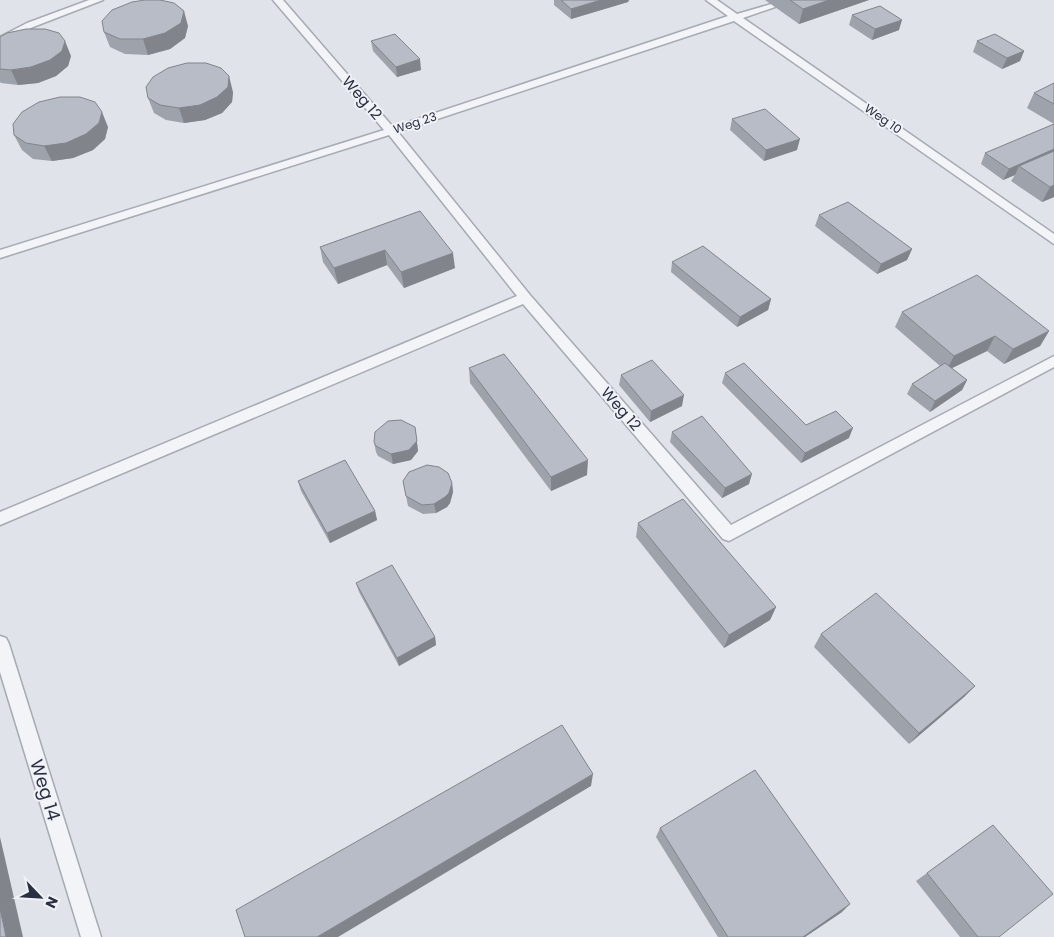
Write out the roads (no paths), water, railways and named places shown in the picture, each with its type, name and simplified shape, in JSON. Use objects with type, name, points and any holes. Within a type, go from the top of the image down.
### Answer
[{"type":"lane","points":[[0,41],[30,25],[98,0]]},
{"type":"lane","points":[[280,2],[294,0]]},
{"type":"lane","name":"Weg 10","points":[[711,0],[1054,240]]},
{"type":"lane","name":"Weg 12","points":[[280,2],[390,131],[525,298],[729,534],[1054,361]]},
{"type":"lane","name":"Weg 23","points":[[0,254],[390,131],[772,5]]},
{"type":"lane","points":[[0,518],[525,298]]},
{"type":"lane","name":"Weg 14","points":[[0,644],[91,937]]}]
